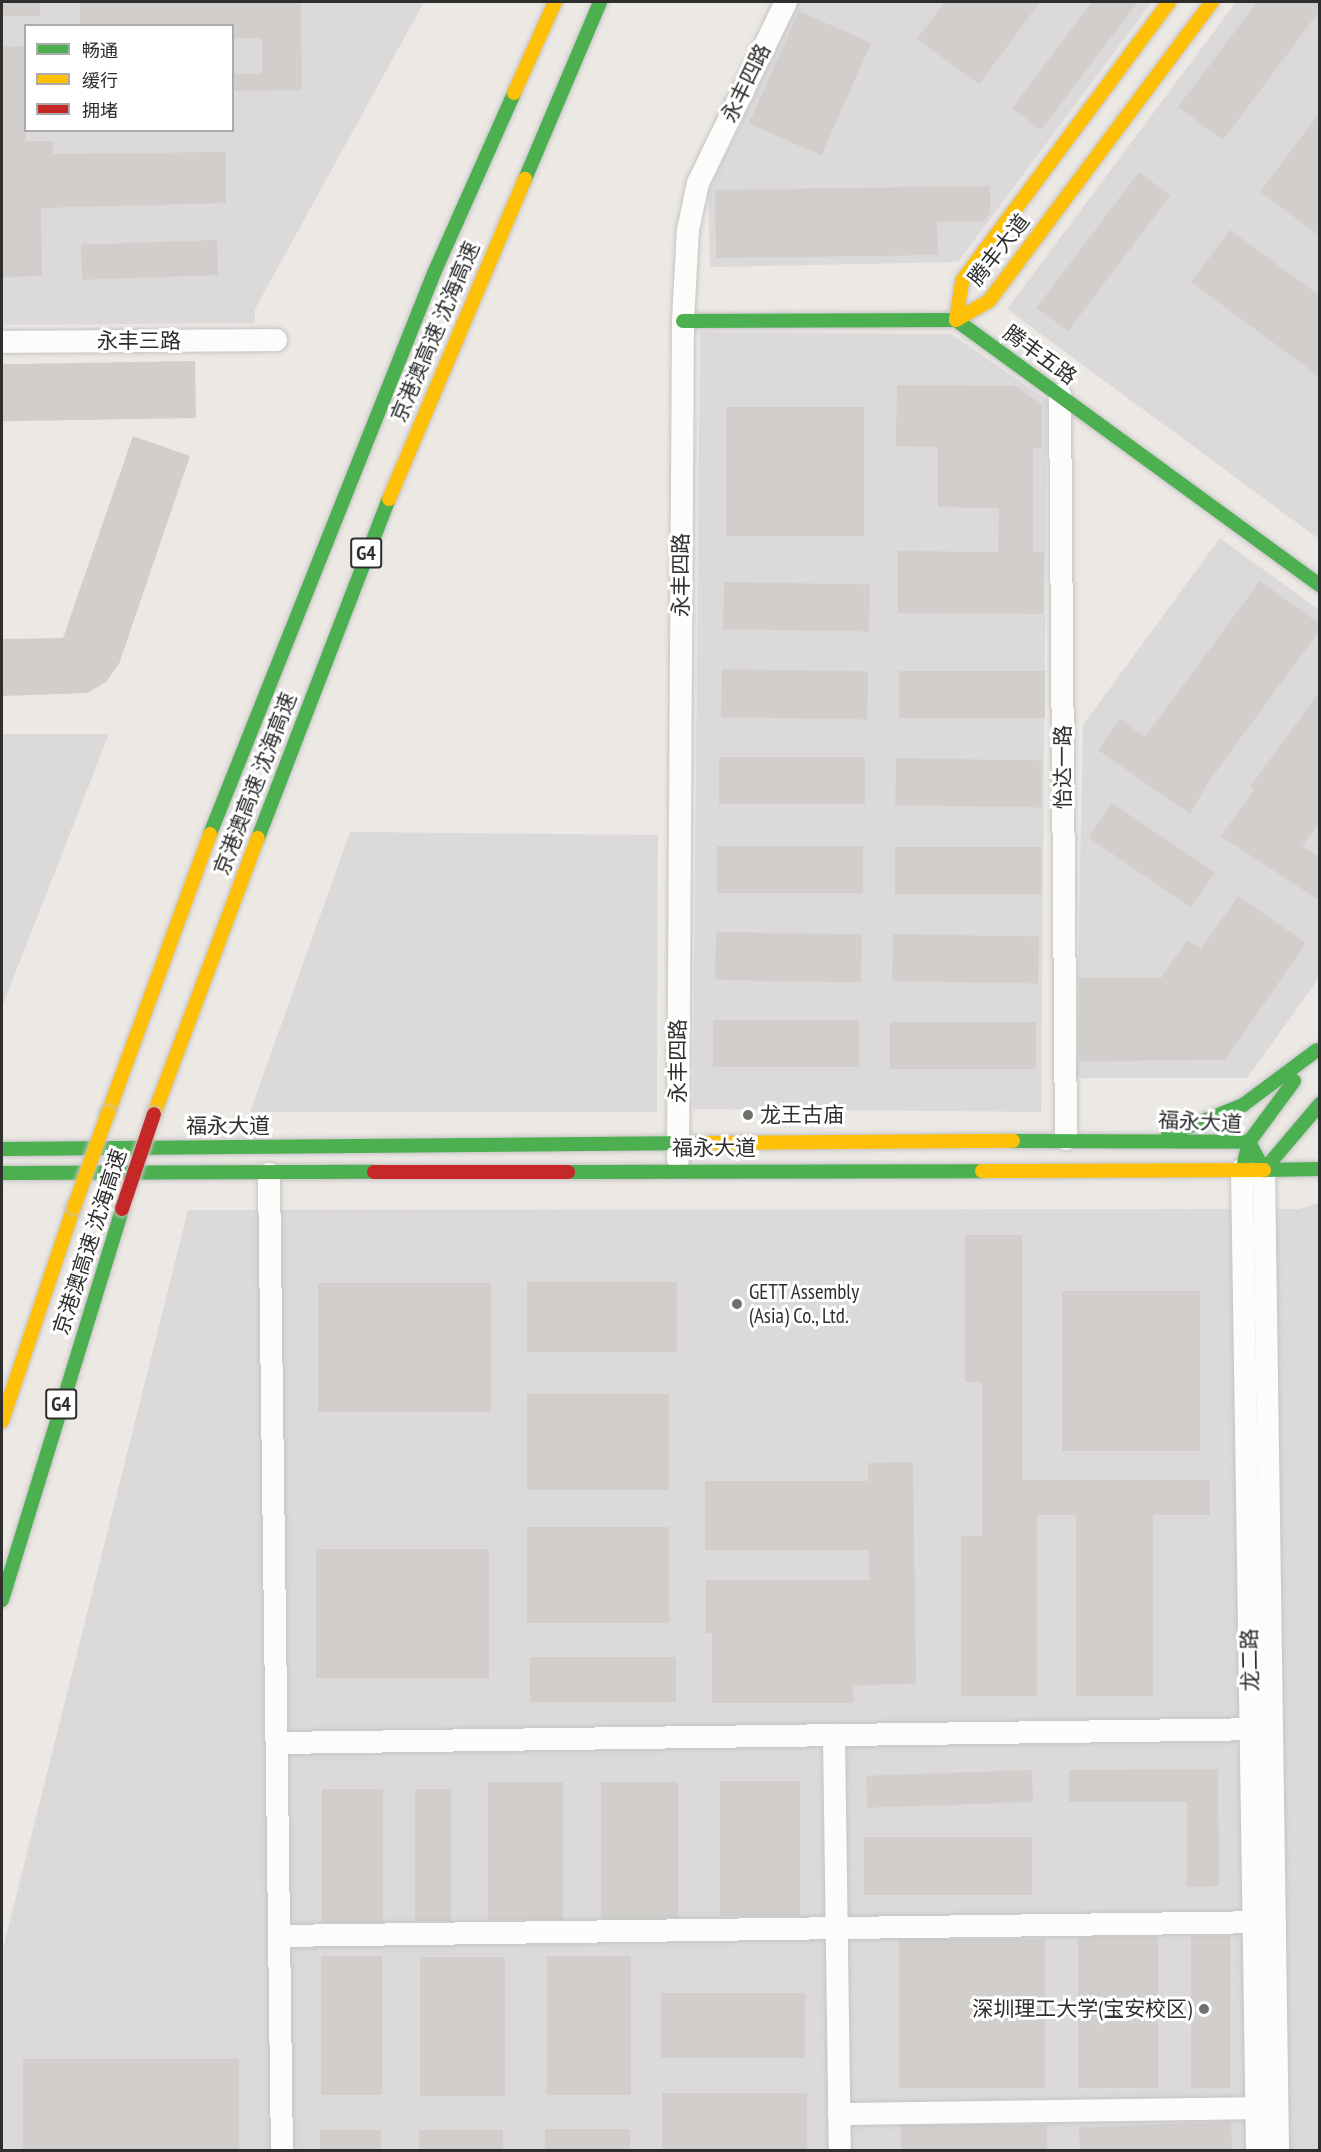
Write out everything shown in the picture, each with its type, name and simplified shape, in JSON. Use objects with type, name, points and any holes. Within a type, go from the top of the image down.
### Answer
[{"type":"main road","name":"京港澳高速 沈海高速","points":[[2,1421],[74,1207],[207,841],[321,548],[434,273],[555,2]]},
{"type":"main road","name":"京港澳高速 沈海高速","points":[[2,1600],[122,1209],[154,1114],[362,563],[600,2]]},
{"type":"main road","name":"腾丰大道","points":[[956,320],[962,281],[1169,2]]},
{"type":"main road","name":"腾丰大道","points":[[956,320],[989,301],[1212,2]]},
{"type":"main road","points":[[683,321],[956,320]]},
{"type":"main road","name":"腾丰五路","points":[[956,320],[1320,585]]},
{"type":"main road","points":[[1140,1140],[1189,1129],[1243,1105],[1318,1048]]},
{"type":"main road","points":[[1253,1170],[1249,1142],[1318,1048]]},
{"type":"main road","points":[[1253,1170],[1320,1104]]},
{"type":"main road","name":"福永大道","points":[[2,1149],[1140,1140],[1249,1142],[1253,1170],[678,1169],[268,1174],[2,1173]]},
{"type":"main road","points":[[1253,1170],[1320,1169]]},
{"type":"street","name":"永丰四路","points":[[678,1169],[683,321],[688,230],[698,183],[786,2]]},
{"type":"street","name":"永丰三路","points":[[2,342],[276,340]]},
{"type":"street","name":"怡达一路","points":[[1060,395],[1066,1139]]},
{"type":"street","name":"龙二路","points":[[1253,1170],[1264,1923],[1278,2151]]},
{"type":"street","points":[[268,1174],[282,2151]]},
{"type":"street","points":[[277,1743],[1261,1729]]},
{"type":"street","points":[[834,1735],[840,2151]]},
{"type":"street","name":"龙二路","points":[[1257,2151],[1256,2108],[1264,1923]]},
{"type":"street","points":[[279,1936],[1264,1923]]},
{"type":"street","points":[[839,2114],[1256,2108]]},
{"type":"shaded area","points":[[2,2],[424,2],[255,309],[255,323],[2,325]]},
{"type":"shaded area","points":[[799,2],[1152,2],[958,262],[710,267],[708,192]]},
{"type":"shaded area","points":[[1236,2],[1319,2],[1319,539],[1007,309]]},
{"type":"shaded area","points":[[700,332],[951,334],[1047,400],[1041,1112],[693,1109]]},
{"type":"shaded area","points":[[1220,538],[1319,610],[1319,978],[1247,1078],[1076,1078],[1083,725]]},
{"type":"shaded area","points":[[2,734],[109,734],[2,1007]]},
{"type":"shaded area","points":[[350,832],[658,835],[657,1112],[250,1112]]},
{"type":"shaded area","points":[[1319,1203],[1319,2150],[2,2150],[2,1952],[188,1210],[1299,1209]]},
{"type":"building","points":[[2,2],[40,2],[40,16],[2,16]]},
{"type":"building","points":[[80,2],[301,2],[302,90],[234,91],[234,74],[262,74],[262,38],[234,38],[234,24],[80,24]]},
{"type":"building","points":[[945,2],[1040,2],[979,84],[917,39]]},
{"type":"building","points":[[1092,2],[1138,2],[1041,130],[1012,108]]},
{"type":"building","points":[[1257,2],[1320,2],[1320,10],[1223,140],[1178,107]]},
{"type":"building","points":[[799,11],[871,43],[821,155],[749,123]]},
{"type":"building","points":[[24,46],[24,132],[26,132],[26,141],[53,141],[53,154],[226,152],[226,203],[41,208],[42,276],[2,277],[2,47]]},
{"type":"building","points":[[1320,112],[1320,236],[1260,192]]},
{"type":"building","points":[[1139,172],[1170,195],[1068,331],[1037,308]]},
{"type":"building","points":[[990,186],[990,213],[984,221],[937,222],[938,255],[716,258],[715,190]]},
{"type":"building","points":[[1230,230],[1320,296],[1320,377],[1191,282]]},
{"type":"building","points":[[217,240],[218,275],[82,280],[81,245]]},
{"type":"building","points":[[195,361],[196,418],[3,421],[2,364]]},
{"type":"building","points":[[897,385],[1016,386],[1042,405],[1042,448],[1033,448],[1033,552],[1044,553],[1043,614],[898,613],[898,551],[998,552],[999,508],[938,507],[938,447],[896,446]]},
{"type":"building","points":[[726,407],[864,407],[864,536],[726,536]]},
{"type":"building","points":[[133,436],[190,456],[119,664],[106,682],[87,693],[2,696],[2,639],[63,638]]},
{"type":"building","points":[[1260,581],[1320,624],[1320,630],[1209,781],[1190,814],[1098,750],[1120,719],[1145,737]]},
{"type":"building","points":[[724,582],[870,585],[869,632],[723,629]]},
{"type":"building","points":[[722,669],[868,672],[867,720],[721,717]]},
{"type":"building","points":[[899,671],[1045,671],[1045,718],[899,718]]},
{"type":"building","points":[[1320,691],[1320,822],[1302,846],[1320,858],[1320,901],[1221,836],[1254,790],[1250,787]]},
{"type":"building","points":[[719,757],[865,757],[865,804],[719,804]]},
{"type":"building","points":[[896,758],[1042,761],[1041,808],[895,805]]},
{"type":"building","points":[[1112,803],[1215,872],[1191,907],[1089,838]]},
{"type":"building","points":[[717,846],[863,846],[863,893],[717,893]]},
{"type":"building","points":[[895,847],[1041,847],[1041,894],[895,894]]},
{"type":"building","points":[[1238,896],[1306,943],[1225,1060],[1079,1061],[1079,978],[1161,978],[1187,940],[1201,949]]},
{"type":"building","points":[[716,932],[862,935],[861,983],[715,980]]},
{"type":"building","points":[[893,934],[1039,937],[1038,984],[892,981]]},
{"type":"building","points":[[713,1020],[859,1020],[859,1067],[713,1067]]},
{"type":"building","points":[[890,1022],[1036,1022],[1036,1069],[890,1069]]},
{"type":"building","points":[[965,1235],[1022,1235],[1022,1480],[1210,1480],[1210,1515],[1153,1515],[1153,1696],[1076,1696],[1076,1515],[1037,1515],[1037,1696],[961,1696],[961,1536],[982,1536],[982,1382],[965,1382]]},
{"type":"building","points":[[527,1282],[677,1282],[677,1352],[527,1352]]},
{"type":"building","points":[[318,1283],[491,1283],[491,1412],[318,1412]]},
{"type":"building","points":[[1062,1291],[1200,1291],[1200,1451],[1062,1451]]},
{"type":"building","points":[[527,1394],[669,1394],[669,1490],[527,1490]]},
{"type":"building","points":[[913,1462],[916,1684],[853,1685],[853,1703],[712,1703],[712,1633],[706,1633],[706,1580],[869,1580],[869,1550],[705,1550],[705,1481],[868,1481],[868,1463]]},
{"type":"building","points":[[527,1527],[669,1527],[669,1623],[527,1623]]},
{"type":"building","points":[[316,1549],[489,1549],[489,1678],[316,1678]]},
{"type":"building","points":[[530,1657],[676,1657],[676,1702],[530,1702]]},
{"type":"building","points":[[1218,1769],[1219,1886],[1187,1887],[1187,1802],[1069,1802],[1069,1770]]},
{"type":"building","points":[[1032,1770],[1033,1802],[867,1808],[866,1776]]},
{"type":"building","points":[[720,1781],[800,1781],[800,1916],[720,1916]]},
{"type":"building","points":[[488,1782],[563,1782],[563,1920],[488,1920]]},
{"type":"building","points":[[601,1782],[678,1782],[678,1918],[601,1918]]},
{"type":"building","points":[[322,1789],[383,1789],[383,1922],[322,1922]]},
{"type":"building","points":[[415,1789],[451,1789],[451,1921],[415,1921]]},
{"type":"building","points":[[864,1837],[1032,1837],[1032,1895],[864,1895]]},
{"type":"building","points":[[1191,1936],[1230,1936],[1230,2088],[1191,2088]]},
{"type":"building","points":[[1078,1937],[1158,1937],[1158,2088],[1078,2088]]},
{"type":"building","points":[[899,1939],[1045,1939],[1045,2088],[899,2088]]},
{"type":"building","points":[[321,1956],[382,1956],[382,2095],[321,2095]]},
{"type":"building","points":[[547,1956],[631,1956],[631,2095],[547,2095]]},
{"type":"building","points":[[420,1957],[505,1957],[505,2096],[420,2096]]},
{"type":"building","points":[[661,1993],[805,1993],[805,2058],[661,2058]]},
{"type":"building","points":[[23,2059],[239,2059],[239,2150],[23,2150]]},
{"type":"building","points":[[662,2093],[807,2093],[807,2150],[662,2150]]},
{"type":"building","points":[[1231,2122],[1232,2150],[1080,2150],[1079,2127]]},
{"type":"building","points":[[901,2125],[1047,2125],[1047,2150],[901,2150]]},
{"type":"building","points":[[545,2129],[630,2129],[630,2150],[545,2150]]},
{"type":"building","points":[[320,2130],[381,2130],[381,2150],[320,2150]]},
{"type":"building","points":[[419,2130],[503,2130],[503,2150],[419,2150]]},
{"type":"traffic: fast","points":[[525,179],[600,2]]},
{"type":"traffic: fast","points":[[210,834],[434,273],[514,93]]},
{"type":"traffic: fast","points":[[683,321],[956,320],[1320,585]]},
{"type":"traffic: fast","points":[[258,838],[389,499]]},
{"type":"traffic: fast","points":[[1168,1135],[1243,1105],[1317,1050]]},
{"type":"traffic: fast","points":[[1244,1163],[1249,1142],[1294,1081]]},
{"type":"traffic: fast","points":[[1264,1170],[1320,1104]]},
{"type":"traffic: fast","points":[[1013,1141],[1249,1142],[1264,1170]]},
{"type":"traffic: fast","points":[[2,1149],[698,1143]]},
{"type":"traffic: fast","points":[[1264,1170],[1320,1169]]},
{"type":"traffic: fast","points":[[568,1172],[982,1171]]},
{"type":"traffic: fast","points":[[2,1173],[374,1172]]},
{"type":"traffic: fast","points":[[2,1600],[122,1209]]},
{"type":"traffic: slow","points":[[514,93],[555,2]]},
{"type":"traffic: slow","points":[[956,320],[962,281],[1169,2]]},
{"type":"traffic: slow","points":[[956,320],[989,301],[1212,2]]},
{"type":"traffic: slow","points":[[389,499],[525,179]]},
{"type":"traffic: slow","points":[[108,1113],[210,834]]},
{"type":"traffic: slow","points":[[154,1114],[258,838]]},
{"type":"traffic: slow","points":[[74,1207],[108,1113]]},
{"type":"traffic: slow","points":[[698,1143],[1013,1141]]},
{"type":"traffic: slow","points":[[982,1171],[1264,1170]]},
{"type":"traffic: slow","points":[[2,1421],[74,1207]]},
{"type":"traffic: jam","points":[[122,1209],[154,1114]]},
{"type":"traffic: jam","points":[[374,1172],[568,1172]]},
{"type":"place","name":"龙王古庙","points":[[748,1115]]},
{"type":"place","name":"GETT Assembly (Asia) Co., Ltd.","points":[[737,1304]]},
{"type":"place","name":"深圳理工大学(宝安校区)","points":[[1204,2009]]}]
